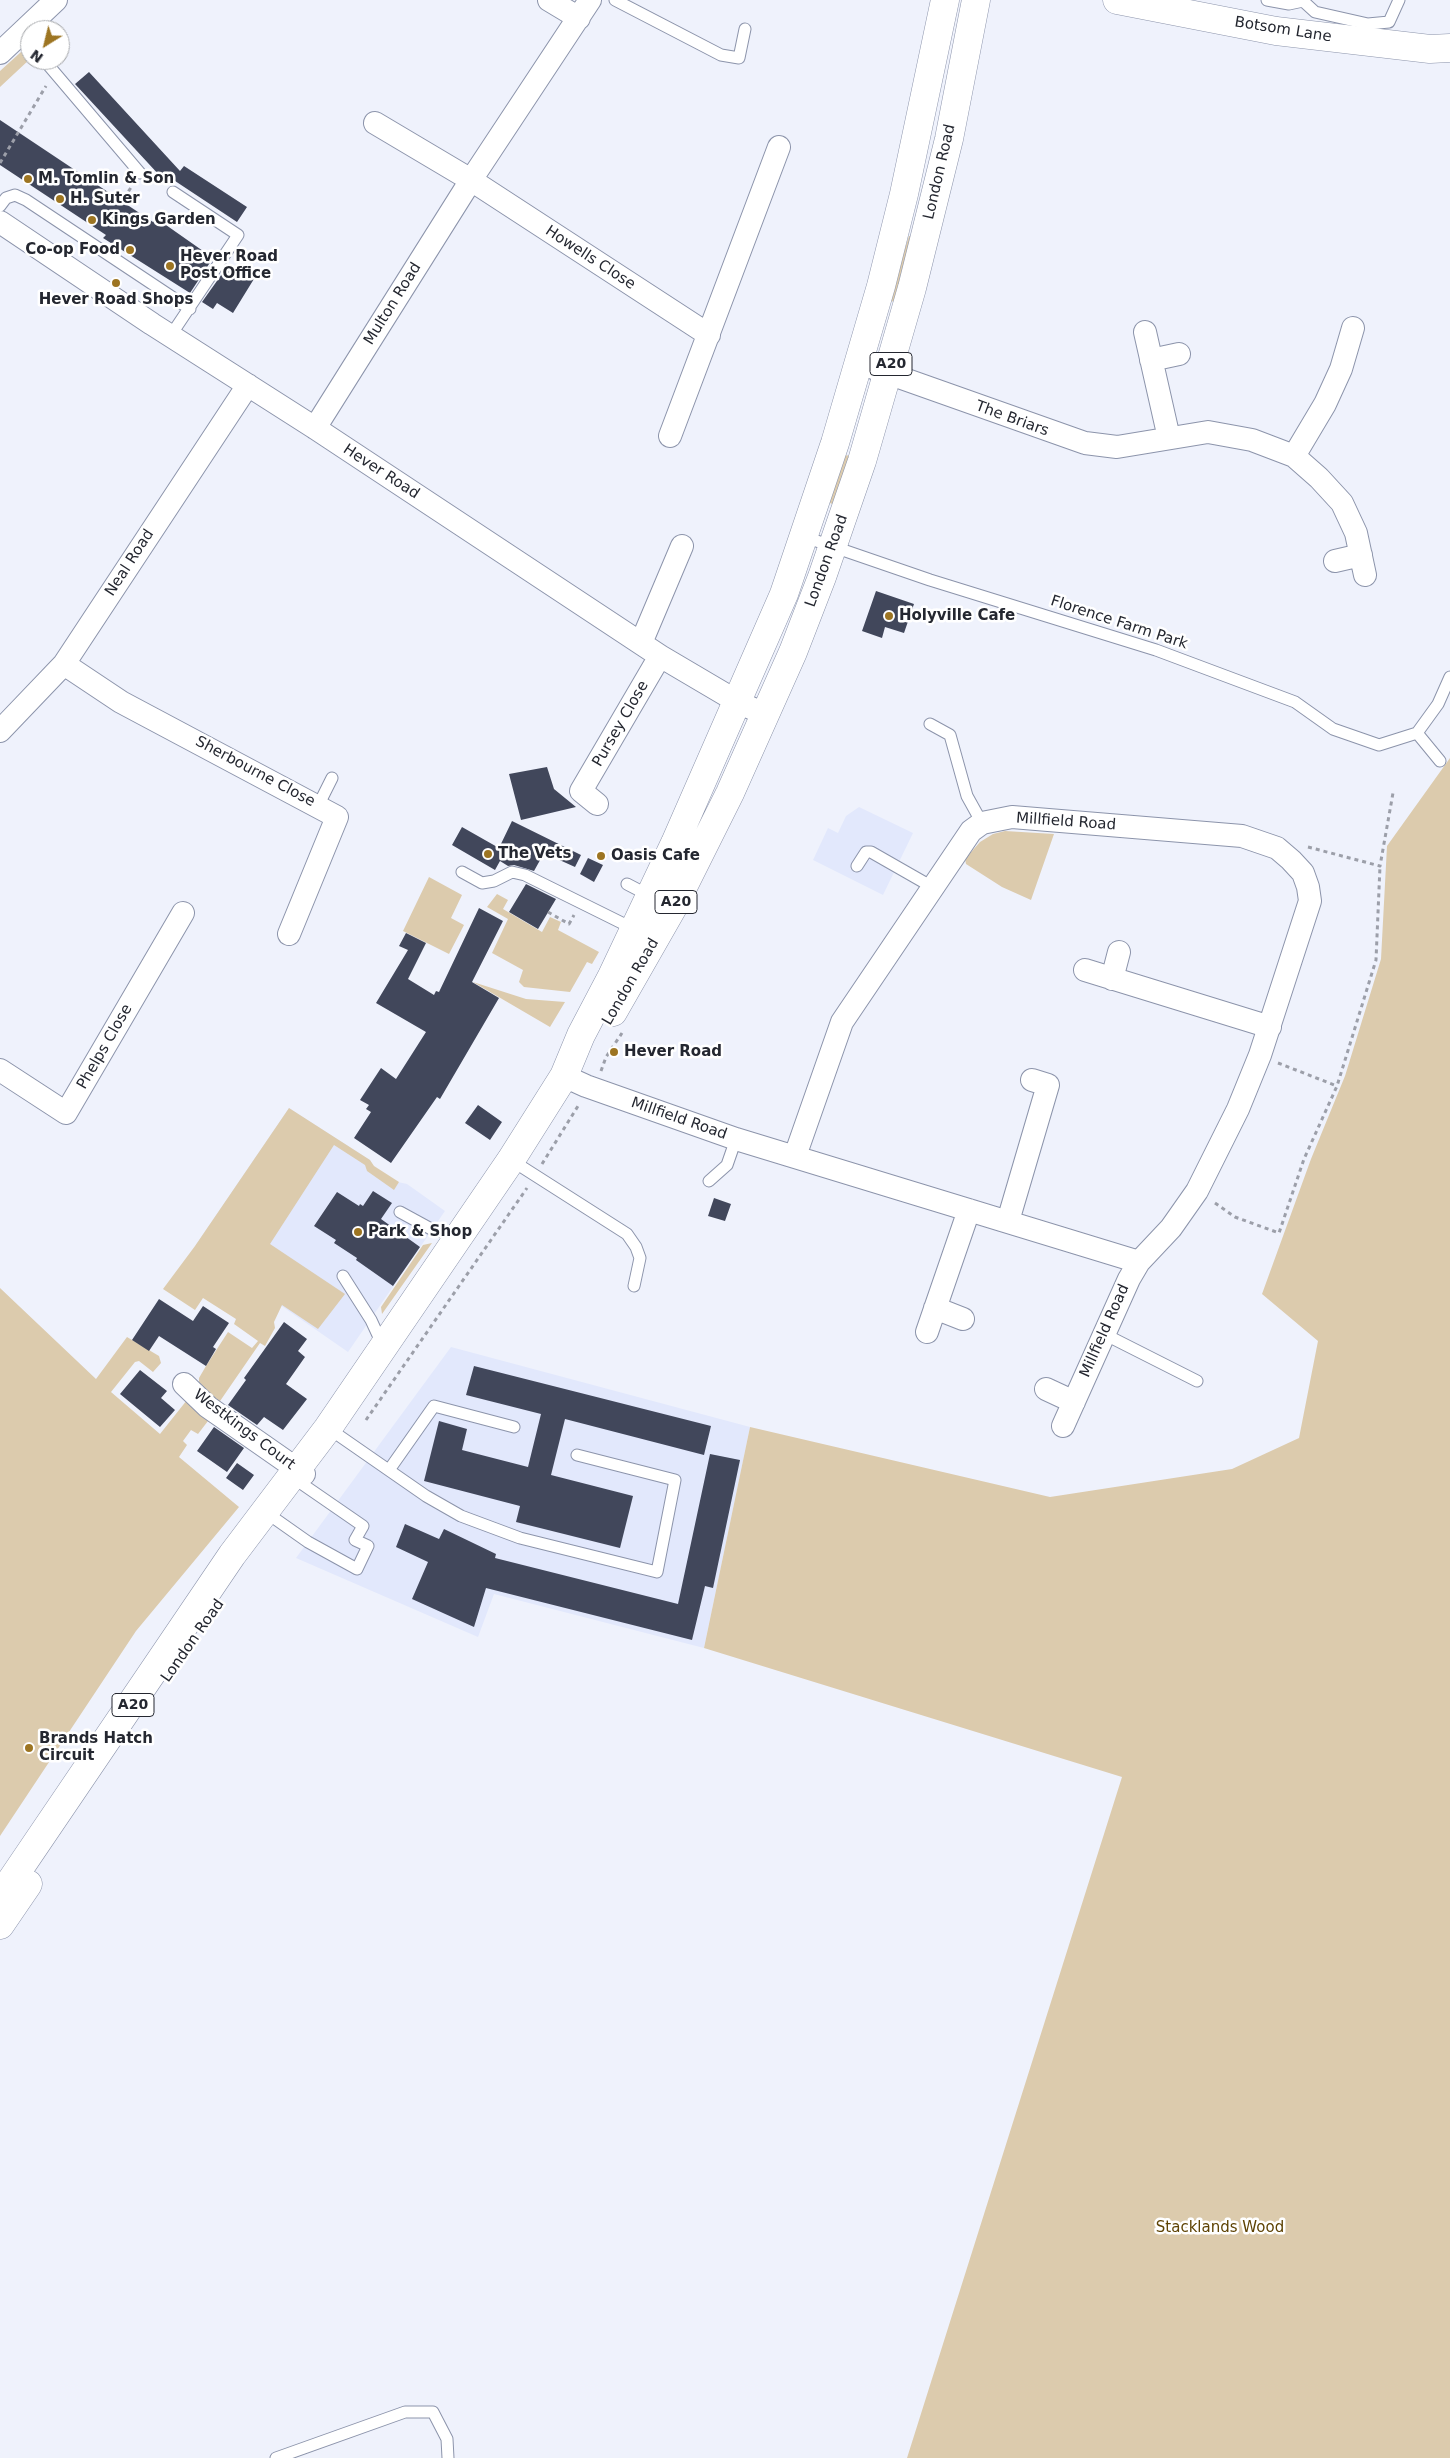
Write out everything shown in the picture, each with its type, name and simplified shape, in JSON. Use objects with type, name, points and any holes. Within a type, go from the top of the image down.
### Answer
[{"type":"main road","name":"London Road","points":[[662,902],[738,702],[784,594],[805,537],[859,363],[904,194],[945,0]]},
{"type":"main road","name":"London Road","points":[[0,1925],[328,1428],[511,1160],[564,1076],[581,1035],[730,793],[796,644],[833,546],[889,373],[939,182],[976,0]]},
{"type":"main road","name":"Botsom Lane","points":[[1117,0],[1276,31],[1430,49],[1450,48]]},
{"type":"main road","name":"London Road","points":[[0,1897],[270,1515]]},
{"type":"street","points":[[40,20],[56,0]]},
{"type":"street","points":[[549,0],[585,9]]},
{"type":"street","name":"Multon Road","points":[[315,428],[471,180],[585,9]]},
{"type":"street","points":[[0,53],[20,42]]},
{"type":"street","points":[[376,123],[471,180]]},
{"type":"street","points":[[670,436],[710,335],[779,147]]},
{"type":"street","name":"Howells Close","points":[[471,180],[710,335]]},
{"type":"street","name":"Hever Road","points":[[0,222],[660,656],[738,702],[766,715]]},
{"type":"street","points":[[1294,456],[1325,404],[1342,369],[1353,328]]},
{"type":"street","points":[[1145,332],[1169,438]]},
{"type":"street","points":[[1151,360],[1179,354]]},
{"type":"street","name":"The Briars","points":[[859,363],[1085,444],[1117,447],[1208,432],[1252,440],[1294,456],[1319,478],[1342,503],[1356,533],[1363,565],[1335,561]]},
{"type":"street","name":"Neal Road","points":[[0,731],[64,664],[248,385]]},
{"type":"street","points":[[641,643],[682,546]]},
{"type":"street","name":"Pursey Close","points":[[582,792],[660,656]]},
{"type":"street","name":"Sherbourne Close","points":[[64,664],[121,702],[337,817],[289,934]]},
{"type":"street","name":"Millfield Road","points":[[796,1156],[842,1022],[934,888],[970,831],[982,824],[1012,817],[1242,836],[1277,848],[1303,873],[1310,901],[1270,1027],[1238,1109],[1197,1191],[1170,1228],[1139,1262],[1063,1426]]},
{"type":"street","name":"Phelps Close","points":[[0,1070],[66,1113],[184,913]]},
{"type":"street","points":[[1112,979],[1119,952]]},
{"type":"street","points":[[1085,970],[1270,1027]]},
{"type":"street","name":"Millfield Road","points":[[564,1076],[586,1086],[736,1138],[1139,1262]]},
{"type":"street","points":[[1008,1221],[1048,1085],[1032,1080]]},
{"type":"street","points":[[927,1332],[969,1210]]},
{"type":"street","points":[[935,1308],[963,1319]]},
{"type":"street","name":"Westkings Court","points":[[184,1384],[208,1407],[297,1475]]},
{"type":"street","points":[[1046,1390],[1074,1402]]},
{"type":"lane","points":[[615,0],[721,55],[739,58],[745,29]]},
{"type":"lane","points":[[1267,0],[1289,4],[1303,0],[1314,12],[1368,24],[1389,22],[1398,2]]},
{"type":"lane","points":[[53,70],[140,173]]},
{"type":"lane","points":[[171,336],[238,235],[174,192]]},
{"type":"lane","points":[[0,206],[6,198],[15,195],[26,200],[190,309]]},
{"type":"lane","name":"Florence Farm Park","points":[[805,537],[930,580],[1156,650],[1295,702],[1333,729],[1379,745],[1417,733]]},
{"type":"lane","points":[[1440,761],[1417,733],[1438,704],[1450,677]]},
{"type":"lane","points":[[930,724],[950,735],[967,796],[982,824]]},
{"type":"lane","points":[[318,806],[332,778]]},
{"type":"lane","points":[[857,866],[866,852],[871,852],[934,888]]},
{"type":"lane","points":[[462,872],[482,883],[494,881],[512,872],[525,875],[644,935]]},
{"type":"lane","points":[[627,884],[662,902]]},
{"type":"lane","points":[[709,1181],[727,1165],[736,1138]]},
{"type":"lane","points":[[511,1160],[627,1234],[638,1250],[640,1258],[634,1286]]},
{"type":"lane","points":[[400,1212],[432,1230],[460,1235]]},
{"type":"lane","points":[[344,1276],[371,1320],[384,1347]]},
{"type":"lane","points":[[1104,1334],[1197,1381]]},
{"type":"lane","points":[[389,1470],[434,1406],[514,1427]]},
{"type":"lane","points":[[328,1428],[426,1496],[469,1519],[520,1538],[657,1572],[675,1480],[577,1455]]},
{"type":"lane","points":[[270,1515],[308,1542],[356,1569],[368,1546],[355,1540],[363,1526],[297,1475]]},
{"type":"lane","points":[[276,2458],[405,2412],[433,2412],[447,2439],[448,2458]]},
{"type":"path","points":[[0,163],[50,79],[57,74]]},
{"type":"path","points":[[1197,1191],[1235,1217],[1279,1233],[1304,1159],[1337,1086],[1376,960],[1380,866],[1393,793]]},
{"type":"path","points":[[1277,848],[1302,846],[1380,866]]},
{"type":"path","points":[[548,912],[569,924],[580,904]]},
{"type":"path","points":[[1260,1055],[1337,1086]]},
{"type":"path","points":[[366,1420],[552,1148]]},
{"type":"shaded area","points":[[859,807],[913,833],[883,895],[813,860],[828,828],[838,833],[846,816]]},
{"type":"shaded area","points":[[289,1108],[370,1160],[374,1167],[398,1182],[407,1184],[445,1211],[348,1352],[195,1246]]},
{"type":"shaded area","points":[[451,1347],[750,1427],[704,1648],[494,1594],[478,1637],[296,1558]]},
{"type":"green space","points":[[20,53],[20,68],[0,87],[0,71]]},
{"type":"green space","points":[[909,236],[912,236],[899,302],[888,301]]},
{"type":"green space","points":[[844,455],[852,456],[834,505],[828,502]]},
{"type":"green space","name":"Stacklands Wood","points":[[1450,758],[1450,2458],[907,2458],[1122,1777],[704,1648],[750,1427],[1050,1497],[1232,1469],[1299,1438],[1318,1341],[1262,1294],[1311,1159],[1345,1076],[1381,959],[1387,846]]},
{"type":"green space","points":[[1005,831],[1054,834],[1031,900],[1002,887],[966,864],[965,859],[980,842],[993,834]]},
{"type":"green space","points":[[429,877],[462,895],[451,918],[464,925],[449,954],[403,931]]},
{"type":"green space","points":[[497,894],[508,900],[503,909],[542,932],[550,917],[561,922],[558,930],[599,952],[592,964],[587,962],[570,992],[524,987],[519,982],[523,970],[492,953],[508,919],[487,907]]},
{"type":"green space","points":[[473,982],[526,999],[565,1002],[550,1027]]},
{"type":"green space","points":[[289,1108],[370,1160],[374,1166],[399,1182],[394,1190],[367,1171],[365,1165],[334,1145],[270,1244],[345,1294],[318,1329],[282,1305],[274,1322],[275,1328],[265,1346],[260,1343],[218,1404],[199,1382],[199,1378],[206,1366],[228,1332],[252,1348],[258,1341],[234,1324],[236,1319],[203,1298],[195,1310],[163,1289],[195,1246]]},
{"type":"green space","points":[[432,1243],[382,1314],[381,1307],[423,1245]]},
{"type":"green space","points":[[0,1288],[96,1379],[127,1337],[159,1356],[161,1363],[153,1372],[139,1361],[135,1362],[111,1392],[160,1434],[187,1400],[217,1423],[215,1426],[208,1421],[198,1434],[191,1430],[183,1441],[187,1445],[179,1457],[239,1507],[136,1631],[0,1836]]},
{"type":"building","points":[[89,72],[180,171],[184,166],[247,207],[237,222],[163,173],[160,176],[75,84]]},
{"type":"building","points":[[0,120],[153,222],[156,218],[213,258],[190,293],[103,238],[106,235],[0,165]]},
{"type":"building","points":[[229,264],[240,270],[243,265],[257,274],[233,313],[217,303],[213,309],[202,302]]},
{"type":"building","name":"Holyville Cafe","points":[[876,591],[914,604],[904,633],[885,627],[882,638],[862,631]]},
{"type":"building","points":[[547,767],[554,789],[576,807],[521,820],[509,774]]},
{"type":"building","points":[[512,821],[581,855],[575,867],[544,853],[534,871],[514,865],[508,866],[500,861],[495,870],[452,845],[462,827],[499,848]]},
{"type":"building","points":[[588,858],[603,865],[594,882],[580,874]]},
{"type":"building","points":[[526,884],[556,899],[538,929],[509,912]]},
{"type":"building","points":[[479,908],[503,921],[472,982],[499,998],[440,1099],[437,1097],[391,1163],[354,1138],[371,1112],[366,1109],[369,1105],[360,1100],[381,1068],[396,1079],[426,1032],[376,1003],[408,950],[399,946],[406,933],[426,943],[408,979],[434,995],[436,991],[439,992]]},
{"type":"building","points":[[478,1105],[502,1122],[490,1140],[465,1123]]},
{"type":"building","points":[[373,1191],[392,1203],[381,1219],[420,1247],[393,1286],[334,1243],[336,1240],[314,1226],[337,1192],[359,1206],[360,1204],[363,1206]]},
{"type":"building","points":[[714,1198],[731,1204],[725,1221],[708,1216]]},
{"type":"building","points":[[159,1299],[193,1321],[203,1306],[229,1323],[213,1347],[216,1349],[206,1366],[159,1336],[149,1351],[132,1340]]},
{"type":"building","points":[[284,1322],[307,1339],[298,1351],[305,1357],[286,1384],[307,1399],[283,1430],[264,1417],[257,1425],[228,1405],[246,1380],[244,1378]]},
{"type":"building","points":[[474,1366],[711,1426],[704,1455],[565,1419],[551,1475],[633,1496],[620,1548],[516,1522],[520,1506],[424,1481],[439,1421],[467,1429],[462,1450],[528,1467],[541,1414],[466,1395]]},
{"type":"building","points":[[140,1370],[167,1391],[161,1398],[175,1410],[160,1427],[120,1394]]},
{"type":"building","points":[[214,1427],[244,1448],[227,1472],[197,1451]]},
{"type":"building","points":[[710,1454],[740,1460],[713,1588],[705,1586],[692,1640],[486,1588],[474,1627],[412,1599],[428,1562],[396,1547],[405,1524],[439,1539],[444,1529],[496,1554],[495,1558],[678,1604]]},
{"type":"building","points":[[237,1463],[254,1475],[243,1490],[226,1478]]},
{"type":"place","name":"M. Tomlin & Son","points":[[28,179]]},
{"type":"place","name":"H. Suter","points":[[60,199]]},
{"type":"place","name":"Kings Garden","points":[[92,220]]},
{"type":"place","name":"Co-op Food","points":[[130,250]]},
{"type":"place","name":"Hever Road Post Office","points":[[170,266]]},
{"type":"place","name":"Hever Road Shops","points":[[116,283]]},
{"type":"place","name":"Holyville Cafe","points":[[889,616]]},
{"type":"place","name":"The Vets","points":[[488,854]]},
{"type":"place","name":"Oasis Cafe","points":[[601,856]]},
{"type":"place","name":"Hever Road","points":[[614,1052]]},
{"type":"place","name":"Park & Shop","points":[[358,1232]]},
{"type":"place","name":"Brands Hatch Circuit","points":[[29,1748]]}]
